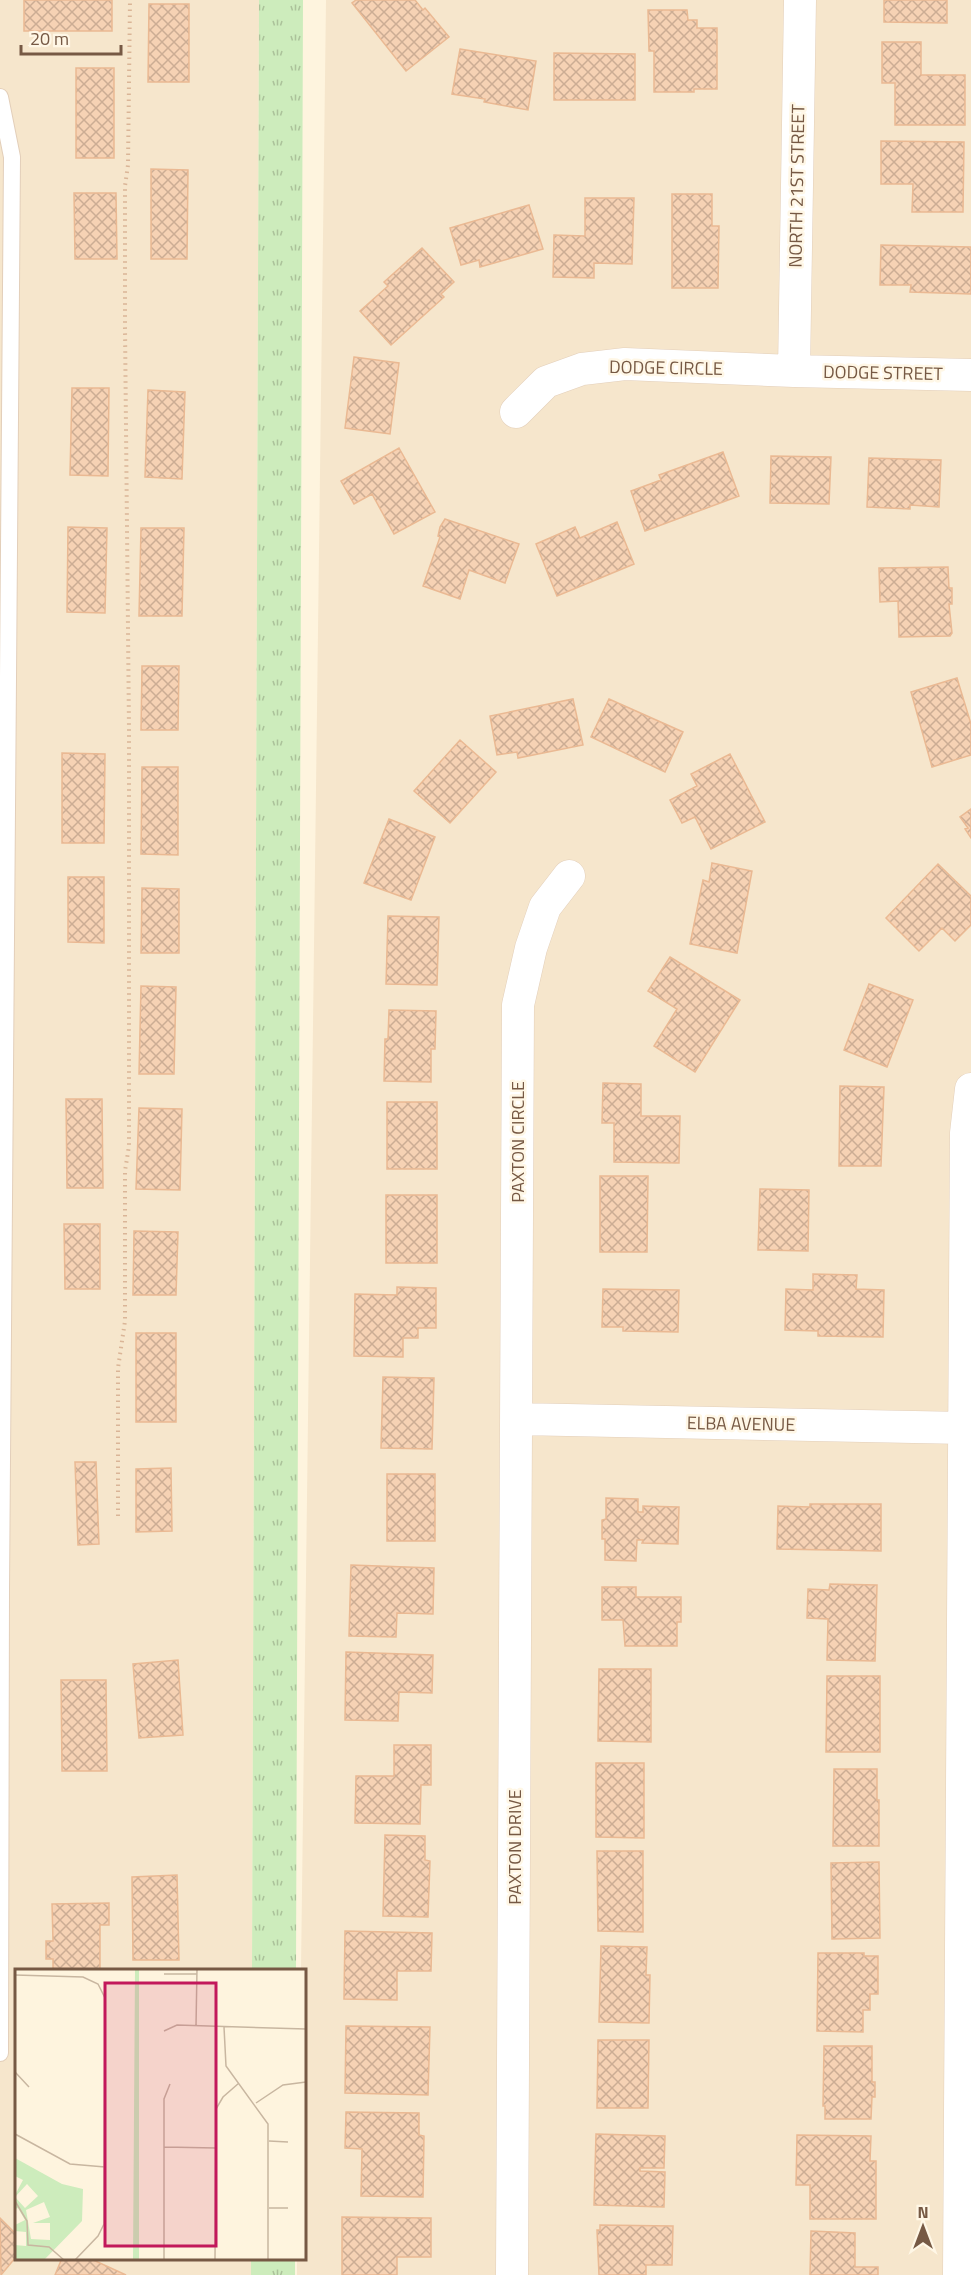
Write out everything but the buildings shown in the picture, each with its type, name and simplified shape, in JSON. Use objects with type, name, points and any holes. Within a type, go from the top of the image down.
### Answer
[{"type":"street","name":"NORTH 21ST STREET","points":[[794,371],[800,0]]},
{"type":"street","name":"DODGE CIRCLE","points":[[516,412],[546,381],[582,369],[625,364],[794,371]]},
{"type":"street","name":"DODGE STREET","points":[[794,371],[971,375]]},
{"type":"street","name":"PAXTON CIRCLE","points":[[518,1419],[518,1005],[531,948],[545,907],[568,876]]},
{"type":"street","points":[[959,2275],[966,1133],[971,1089]]},
{"type":"street","name":"ELBA AVENUE","points":[[518,1419],[964,1428]]},
{"type":"street","name":"PAXTON DRIVE","points":[[512,2275],[518,1419]]},
{"type":"lane","points":[[0,97],[12,157],[1,1590],[0,2053]]},
{"type":"path","points":[[118,1516],[118,1368],[124,1321],[125,1171],[129,1146],[129,730],[124,327],[130,0]]},
{"type":"shaded area","points":[[0,0],[259,0],[252,1969],[15,1969],[15,2260],[251,2260],[251,2275],[0,2275]]},
{"type":"shaded area","points":[[326,0],[971,0],[971,2275],[297,2275],[297,2260],[306,2260],[306,1969],[301,1969]]},
{"type":"green space","points":[[259,0],[303,0],[296,1969],[252,1969]]},
{"type":"green space","points":[[251,2260],[295,2260],[295,2275],[251,2275]]}]
